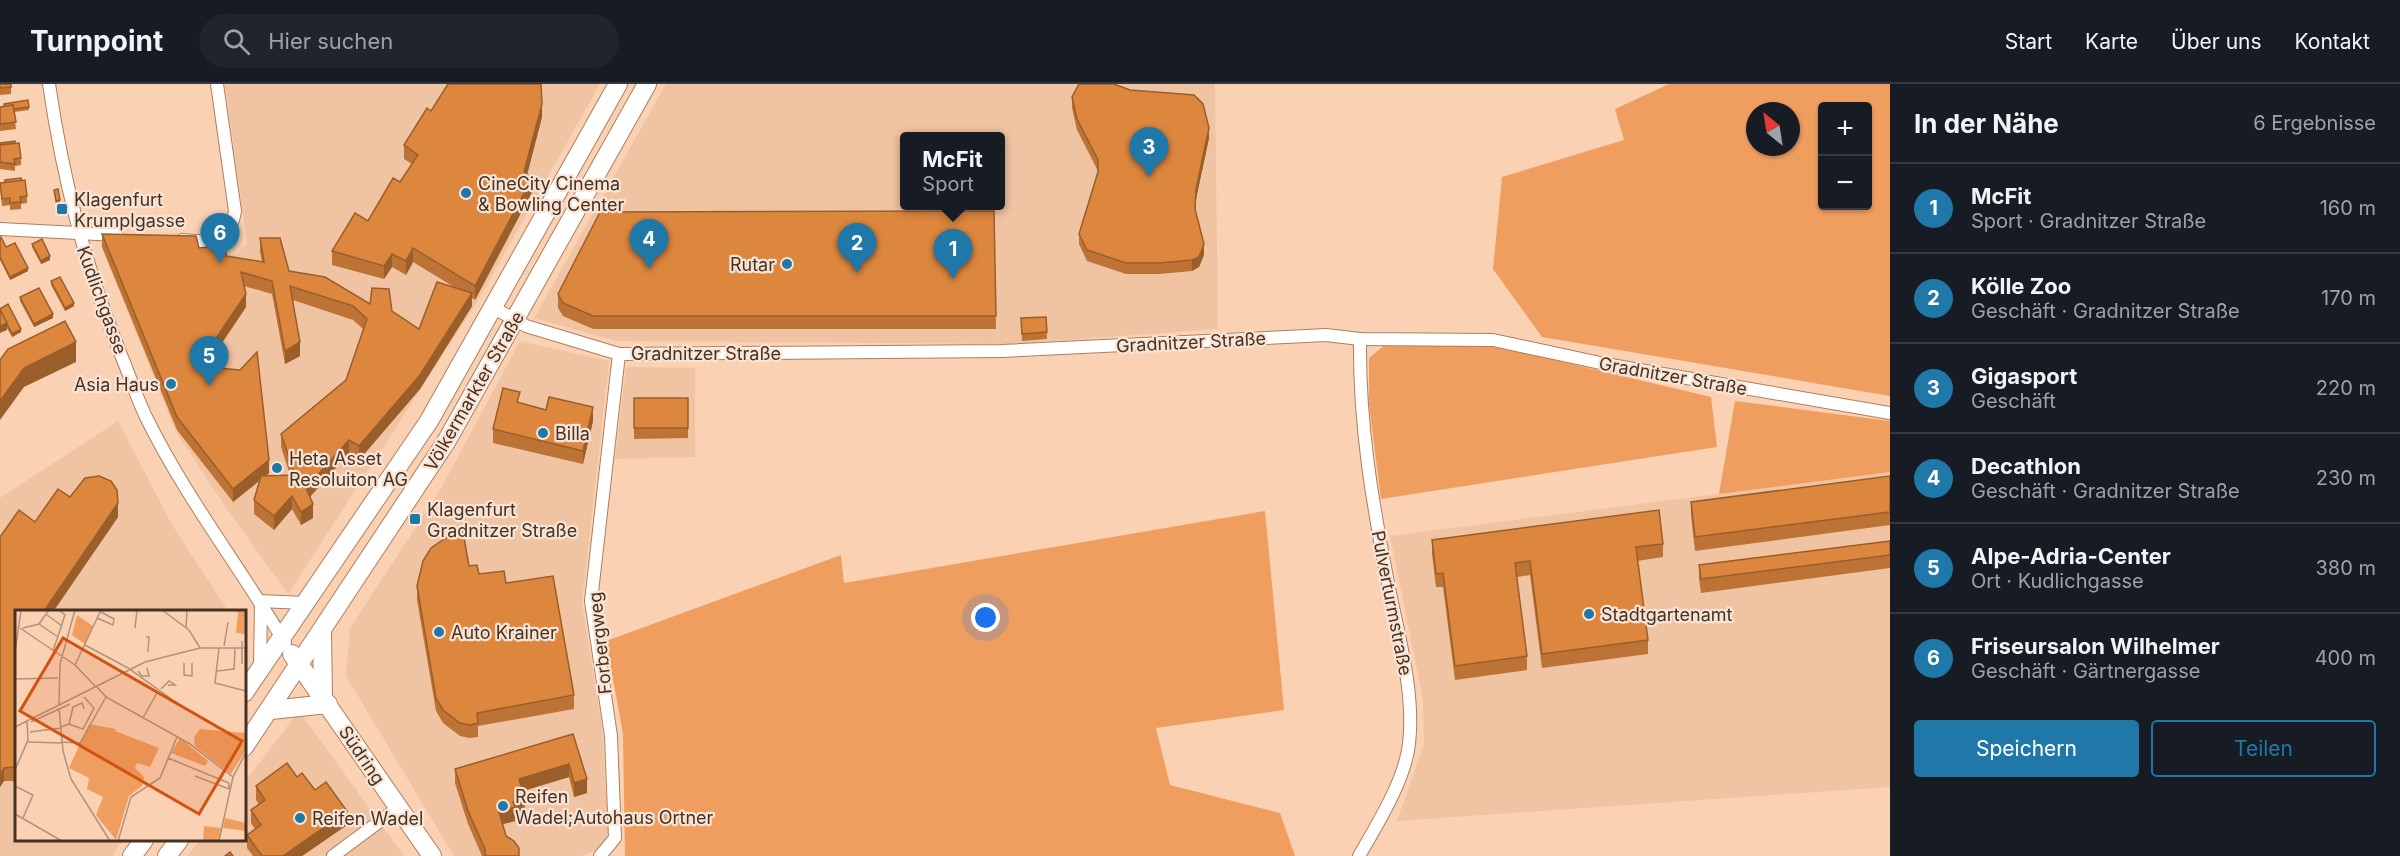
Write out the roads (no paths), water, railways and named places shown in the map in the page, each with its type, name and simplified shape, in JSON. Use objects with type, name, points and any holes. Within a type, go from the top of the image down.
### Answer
[{"type":"main road","name":"Völkermarkter Straße","points":[[246,690],[429,421],[494,309],[618,84]]},
{"type":"main road","name":"Völkermarkter Straße","points":[[246,744],[271,710],[446,442],[647,84]]},
{"type":"main road","points":[[260,672],[292,654],[322,630]]},
{"type":"main road","points":[[271,710],[325,701],[322,630]]},
{"type":"main road","name":"Südring","points":[[292,654],[432,856]]},
{"type":"main road","points":[[132,856],[143,841]]},
{"type":"main road","points":[[167,856],[178,841]]},
{"type":"street","name":"Kudlichgasse","points":[[49,84],[57,141],[78,232],[99,298],[146,418],[201,516],[292,654]]},
{"type":"street","points":[[173,240],[207,242],[223,236],[233,225],[235,211],[217,84]]},
{"type":"street","points":[[0,229],[128,236]]},
{"type":"street","name":"Gradnitzer Straße","points":[[494,309],[516,321],[618,354],[1003,351],[1326,335],[1360,339],[1493,340],[1616,366],[1890,413]]},
{"type":"street","name":"Pulverturmstraße","points":[[1359,856],[1390,801],[1409,747],[1411,704],[1371,498],[1359,397],[1360,339]]},
{"type":"street","name":"Forbergweg","points":[[600,856],[615,838],[611,736],[591,601],[618,354]]},
{"type":"street","points":[[260,672],[260,603],[306,603]]},
{"type":"street","points":[[333,856],[399,807]]},
{"type":"place","name":"Gigasport","points":[[1149,177]]},
{"type":"place","name":"CineCity Cinema & Bowling Center","points":[[466,193]]},
{"type":"place","name":"Klagenfurt Krumplgasse","points":[[62,209]]},
{"type":"place","name":"Friseursalon Wilhelmer","points":[[220,263]]},
{"type":"place","name":"Rutar","points":[[787,264]]},
{"type":"place","name":"Decathlon","points":[[649,269]]},
{"type":"place","name":"Kölle Zoo","points":[[857,273]]},
{"type":"place","name":"McFit","points":[[953,279]]},
{"type":"place","name":"Asia Haus","points":[[171,384]]},
{"type":"place","name":"Alpe-Adria-Center","points":[[209,386]]},
{"type":"place","name":"Billa","points":[[543,433]]},
{"type":"place","name":"Heta Asset Resoluiton AG","points":[[277,468]]},
{"type":"place","name":"Klagenfurt Gradnitzer Straße","points":[[415,519]]},
{"type":"place","name":"Stadtgartenamt","points":[[1589,614]]},
{"type":"place","name":"Auto Krainer","points":[[439,632]]},
{"type":"place","name":"Reifen Wadel;Autohaus Ortner","points":[[503,806]]},
{"type":"place","name":"Reifen Wadel","points":[[300,818]]}]
